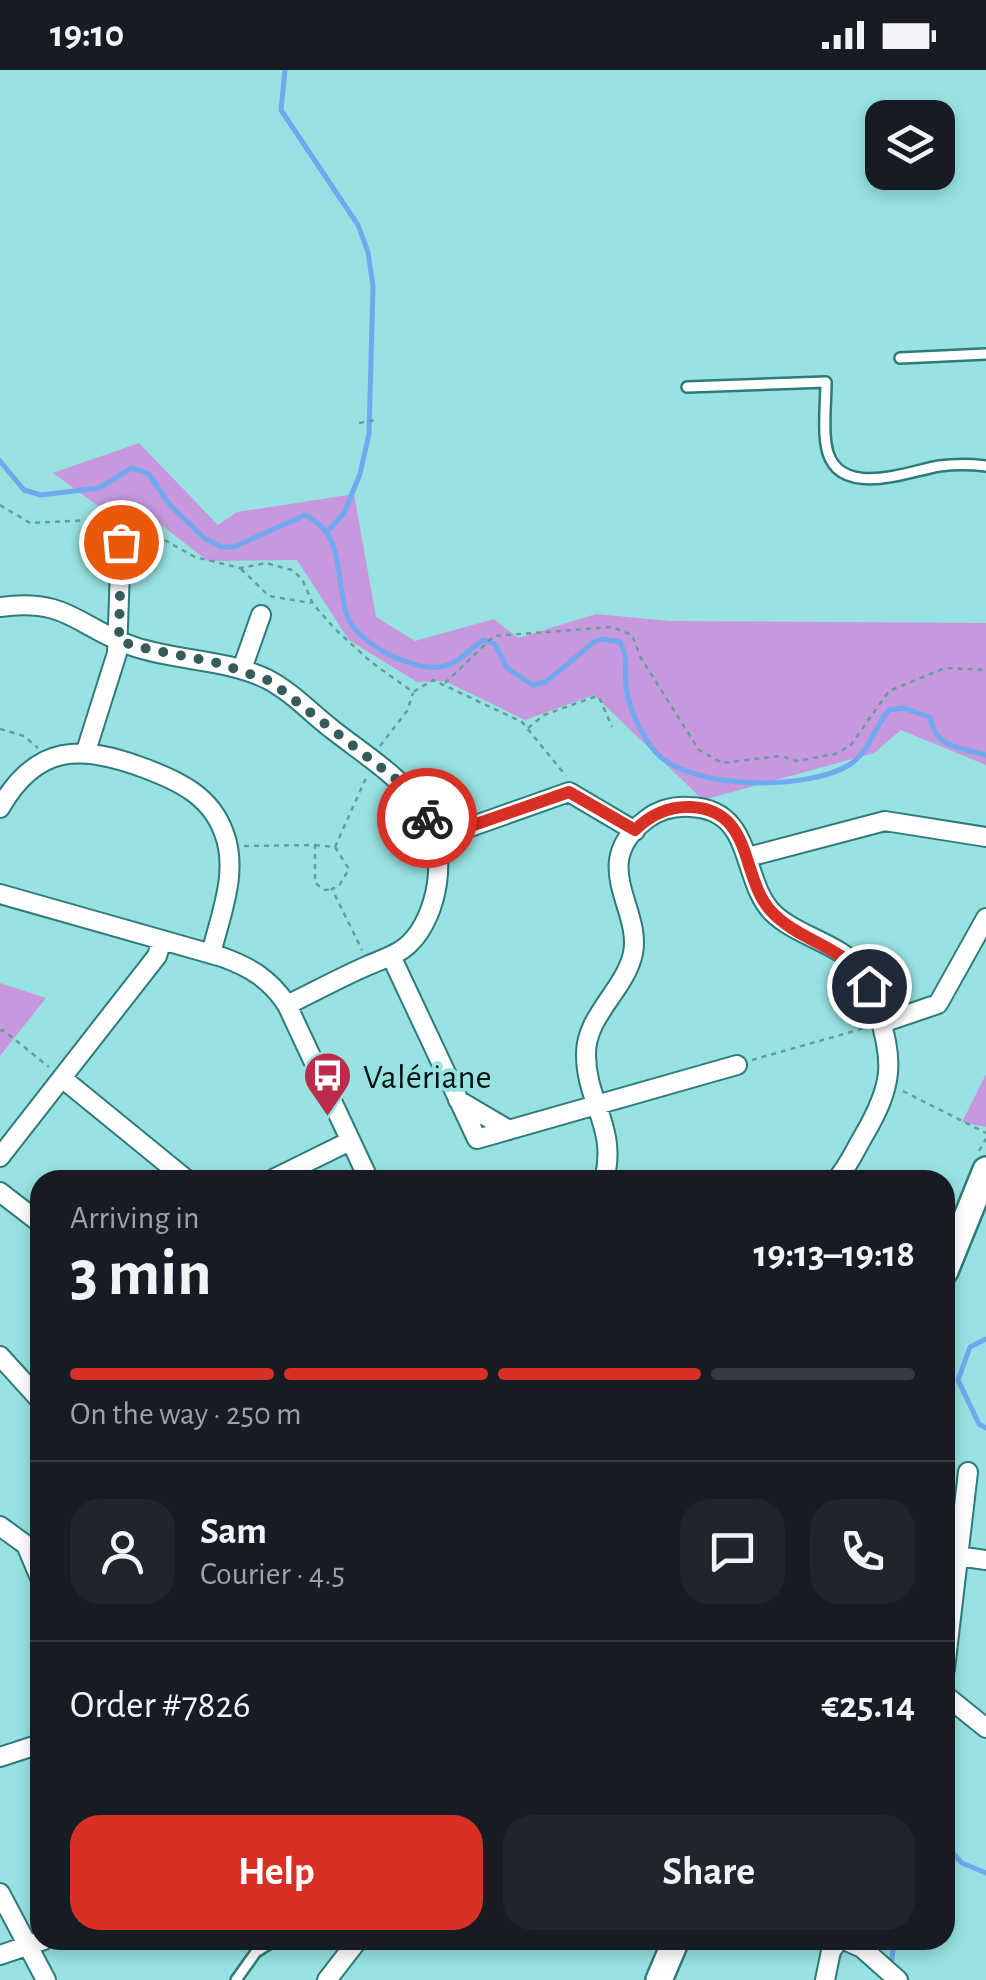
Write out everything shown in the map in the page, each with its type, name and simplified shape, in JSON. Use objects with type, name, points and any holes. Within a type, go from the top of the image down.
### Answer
[{"type":"main road","points":[[955,1246],[986,1170]]},
{"type":"main road","points":[[659,1980],[672,1950]]},
{"type":"street","points":[[86,751],[119,640],[121,542]]},
{"type":"street","points":[[0,607],[55,609],[134,646],[242,669],[289,694],[406,787],[419,804],[436,838],[438,874],[431,908],[410,944],[287,1005]]},
{"type":"street","points":[[242,669],[261,615]]},
{"type":"street","points":[[0,808],[19,781],[50,760],[86,751],[114,757],[181,783],[206,802],[225,835],[229,880],[211,954]]},
{"type":"street","points":[[436,838],[569,792],[635,830]]},
{"type":"street","points":[[605,1170],[609,1143],[587,1066],[587,1042],[633,955],[634,941],[618,866],[635,830],[660,812],[681,807],[700,808],[727,821],[744,846],[760,894],[770,910],[861,970],[882,1023],[889,1068],[884,1102],[842,1170]]},
{"type":"street","points":[[748,857],[885,821],[986,837]]},
{"type":"street","points":[[0,894],[211,954],[256,972],[287,1005],[364,1170]]},
{"type":"street","points":[[882,1023],[938,1004],[986,918]]},
{"type":"street","points":[[0,1157],[158,956],[162,940]]},
{"type":"street","points":[[391,956],[477,1139],[736,1065]]},
{"type":"street","points":[[62,1078],[176,1170]]},
{"type":"street","points":[[291,1170],[350,1141]]},
{"type":"street","points":[[0,1192],[30,1215]]},
{"type":"street","points":[[0,1356],[30,1389]]},
{"type":"street","points":[[955,1582],[968,1472]]},
{"type":"street","points":[[0,1526],[26,1545],[30,1554]]},
{"type":"street","points":[[958,1556],[986,1560]]},
{"type":"street","points":[[955,1703],[986,1728]]},
{"type":"street","points":[[0,1757],[30,1747]]},
{"type":"street","points":[[0,1893],[30,1936]]},
{"type":"street","points":[[0,1955],[30,1946]]},
{"type":"street","points":[[38,1950],[46,1980]]},
{"type":"street","points":[[328,1980],[350,1950]]},
{"type":"street","points":[[825,1980],[831,1950]]},
{"type":"street","points":[[864,1950],[898,1980]]},
{"type":"lane","points":[[900,358],[986,354]]},
{"type":"lane","points":[[688,387],[826,382],[826,446],[838,467],[862,480],[943,466],[986,466]]},
{"type":"lane","points":[[236,1980],[260,1950]]},
{"type":"path","points":[[359,423],[376,420]]},
{"type":"path","points":[[0,505],[30,522],[106,519],[119,513],[130,514],[141,527],[183,551],[240,568],[268,596],[313,604]]},
{"type":"path","points":[[240,568],[266,562],[292,570],[335,630],[370,662],[413,692]]},
{"type":"path","points":[[445,684],[494,636],[612,627],[632,635],[641,658],[699,750],[722,763],[781,756],[797,762],[834,754],[850,746],[889,691],[945,668],[986,670]]},
{"type":"path","points":[[376,752],[406,711],[413,692],[433,680],[522,722],[566,775],[569,792]]},
{"type":"path","points":[[527,728],[544,715],[594,697],[598,697],[612,728]]},
{"type":"path","points":[[0,729],[24,736],[50,760]]},
{"type":"path","points":[[335,848],[372,768]]},
{"type":"path","points":[[225,835],[245,847],[315,845],[335,848],[349,870],[339,886],[325,890],[315,882],[315,845]]},
{"type":"path","points":[[332,889],[369,965]]},
{"type":"path","points":[[736,1065],[882,1023]]},
{"type":"path","points":[[1,1029],[62,1078]]},
{"type":"path","points":[[887,1087],[907,1093],[986,1134]]},
{"type":"shaded area","points":[[139,443],[218,525],[237,512],[354,494],[376,617],[415,641],[494,619],[518,638],[596,614],[670,621],[986,623],[986,765],[901,730],[874,753],[703,800],[594,695],[525,720],[445,681],[417,682],[349,640],[297,560],[208,561],[147,514],[98,506],[53,473]]},
{"type":"shaded area","points":[[0,983],[46,998],[0,1056]]},
{"type":"shaded area","points":[[986,1074],[986,1127],[962,1122]]},
{"type":"waterway","points":[[285,70],[281,110],[358,225],[368,252],[373,286],[369,434],[360,474],[344,513],[328,531]]},
{"type":"waterway","points":[[0,461],[24,490],[41,495],[99,488],[132,468],[149,474],[169,504],[204,538],[221,547],[234,547],[305,515],[318,523],[333,546],[343,602],[353,626],[373,645],[413,664],[445,666],[483,640],[495,644],[507,668],[533,685],[546,682],[594,642],[620,642],[627,695],[640,728],[653,749],[669,763],[691,773],[747,782],[830,774],[862,754],[889,710],[903,708],[930,717],[937,735],[950,745],[986,755]]},
{"type":"waterway","points":[[986,1339],[970,1347],[958,1380],[979,1424],[986,1428]]},
{"type":"waterway","points":[[955,1856],[962,1863],[986,1873]]},
{"type":"waterway","points":[[891,1967],[893,1950]]},
{"type":"way so far","points":[[121,542],[119,640],[242,669],[270,681],[406,787],[427,818]]},
{"type":"place","name":"Valériane","points":[[328,1118]]},
{"type":"route","points":[[427,818],[436,838],[569,792],[635,830],[648,818],[666,810],[700,808],[727,821],[734,829],[770,910],[848,958],[861,970],[869,986]]}]
